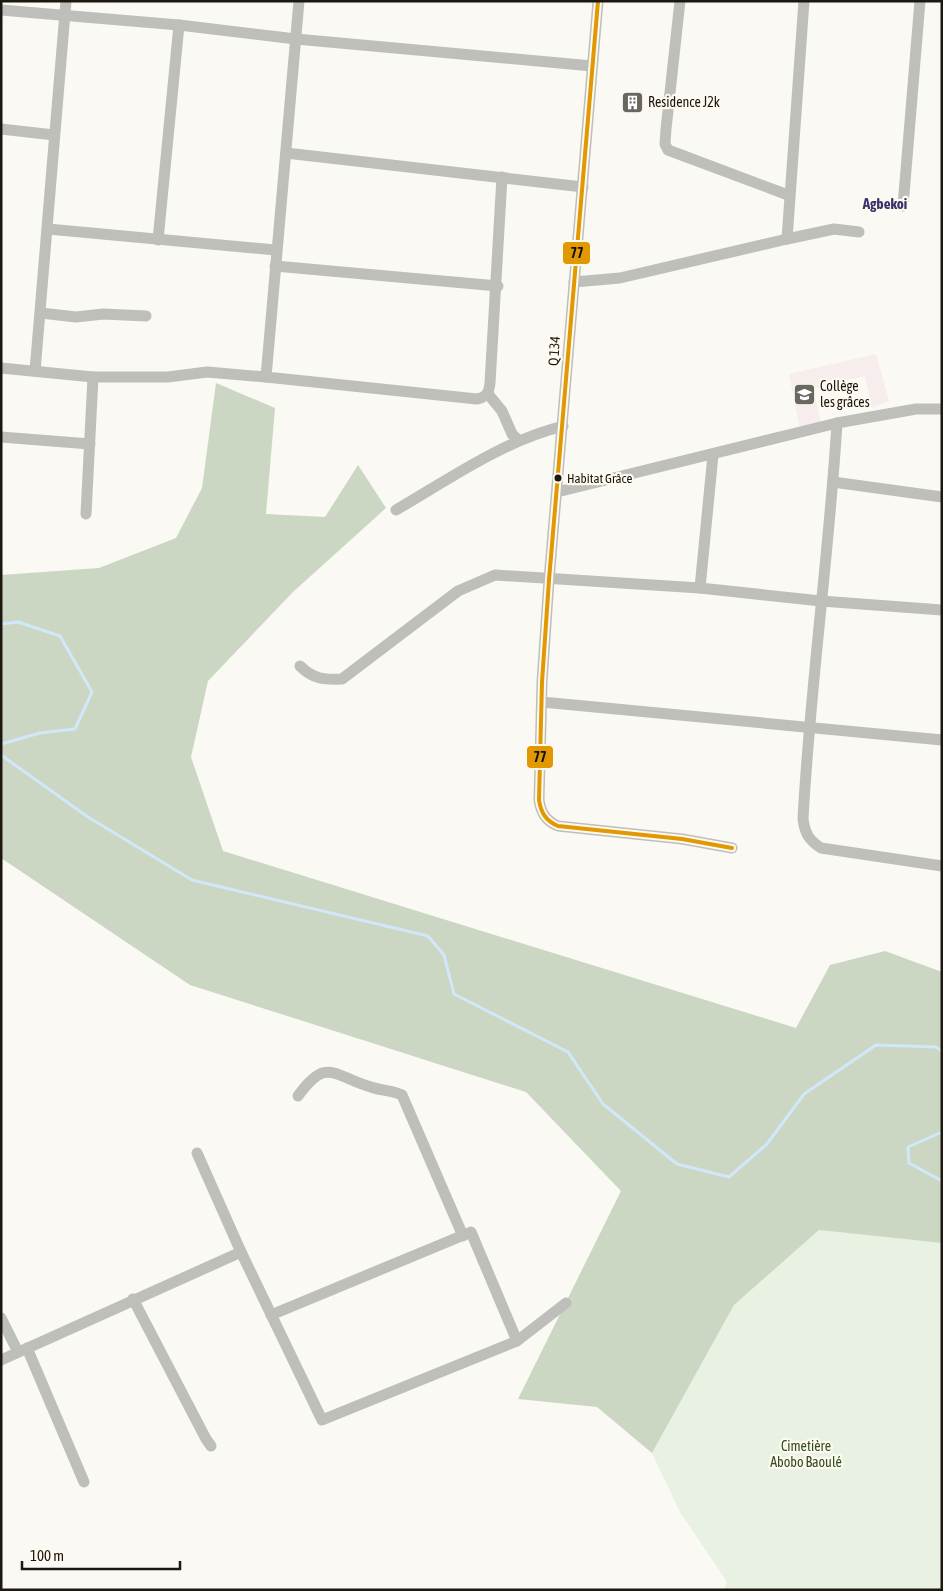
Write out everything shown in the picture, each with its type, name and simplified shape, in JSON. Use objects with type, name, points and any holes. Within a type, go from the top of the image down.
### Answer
[{"type":"street","points":[[35,371],[66,1]]},
{"type":"street","points":[[266,377],[299,1]]},
{"type":"street","name":"Q 134","points":[[598,1],[549,580],[539,800],[541,811],[549,822],[558,826],[682,839],[732,848]]},
{"type":"street","points":[[680,1],[666,129],[665,144],[668,150],[788,195]]},
{"type":"street","points":[[787,239],[788,195],[804,1]]},
{"type":"street","points":[[903,206],[920,1]]},
{"type":"street","points":[[1,10],[65,14],[296,39],[592,66]]},
{"type":"street","points":[[158,240],[179,25]]},
{"type":"street","points":[[1,129],[54,135]]},
{"type":"street","points":[[286,153],[583,187]]},
{"type":"street","points":[[502,177],[498,286],[488,394],[502,412],[512,434],[518,440]]},
{"type":"street","points":[[48,229],[276,250]]},
{"type":"street","points":[[574,282],[620,278],[834,229],[859,232]]},
{"type":"street","points":[[275,266],[498,286]]},
{"type":"street","points":[[41,312],[76,317],[103,314],[146,316]]},
{"type":"street","points":[[1,368],[93,377],[168,377],[207,372],[478,399],[488,394]]},
{"type":"street","points":[[86,514],[93,377]]},
{"type":"street","points":[[557,492],[837,423],[916,409],[942,409]]},
{"type":"street","points":[[837,423],[833,482],[808,727],[804,832],[810,841],[821,848],[942,866]]},
{"type":"street","points":[[396,510],[498,449],[531,434],[563,426]]},
{"type":"street","points":[[1,437],[90,444]]},
{"type":"street","points":[[700,588],[713,455]]},
{"type":"street","points":[[833,482],[942,497]]},
{"type":"street","points":[[300,666],[311,676],[328,680],[342,679],[458,591],[495,575],[549,580],[700,588],[821,601],[942,610]]},
{"type":"street","points":[[542,702],[942,740]]},
{"type":"street","points":[[298,1096],[318,1073],[328,1072],[372,1088],[396,1092],[402,1095],[463,1236]]},
{"type":"street","points":[[197,1153],[241,1252],[322,1420],[517,1341],[566,1304]]},
{"type":"street","points":[[271,1314],[472,1232],[517,1341]]},
{"type":"street","points":[[1,1360],[241,1252]]},
{"type":"street","points":[[133,1299],[206,1440],[211,1446]]},
{"type":"street","points":[[1,1318],[22,1350],[84,1482]]},
{"type":"shaded area","name":"Collège les grâces","points":[[876,354],[889,401],[872,408],[865,376],[813,388],[821,423],[800,428],[789,374]]},
{"type":"green space","points":[[216,383],[275,408],[266,514],[325,517],[358,465],[386,508],[293,592],[208,681],[191,757],[223,851],[796,1028],[830,965],[885,951],[942,972],[942,1243],[819,1230],[734,1305],[652,1453],[597,1407],[518,1399],[621,1191],[526,1092],[190,985],[1,858],[1,575],[99,568],[176,538],[202,488]]},
{"type":"green space","name":"Cimetière Abobo Baoulé","points":[[819,1230],[942,1243],[942,1590],[724,1590],[727,1582],[680,1512],[652,1453],[734,1305]]},
{"type":"waterway","points":[[1,624],[18,622],[60,636],[92,692],[75,729],[40,733],[1,744]]},
{"type":"waterway","points":[[1,755],[88,817],[192,880],[428,936],[444,955],[454,994],[568,1052],[603,1104],[677,1164],[729,1177],[767,1144],[804,1094],[876,1045],[936,1047],[942,1051]]},
{"type":"waterway","points":[[942,1132],[908,1147],[909,1163],[942,1181]]},
{"type":"transit line","name":"77","points":[[598,1],[549,580],[542,682],[539,800],[545,816],[550,822],[558,826],[682,839],[732,848]]},
{"type":"place","name":"Residence J2k","points":[[632,102]]},
{"type":"place","name":"Collège les grâces","points":[[804,394]]},
{"type":"place","name":"Habitat Grâce","points":[[558,478]]},
{"type":"district","name":"Agbekoi","points":[[885,203]]}]
